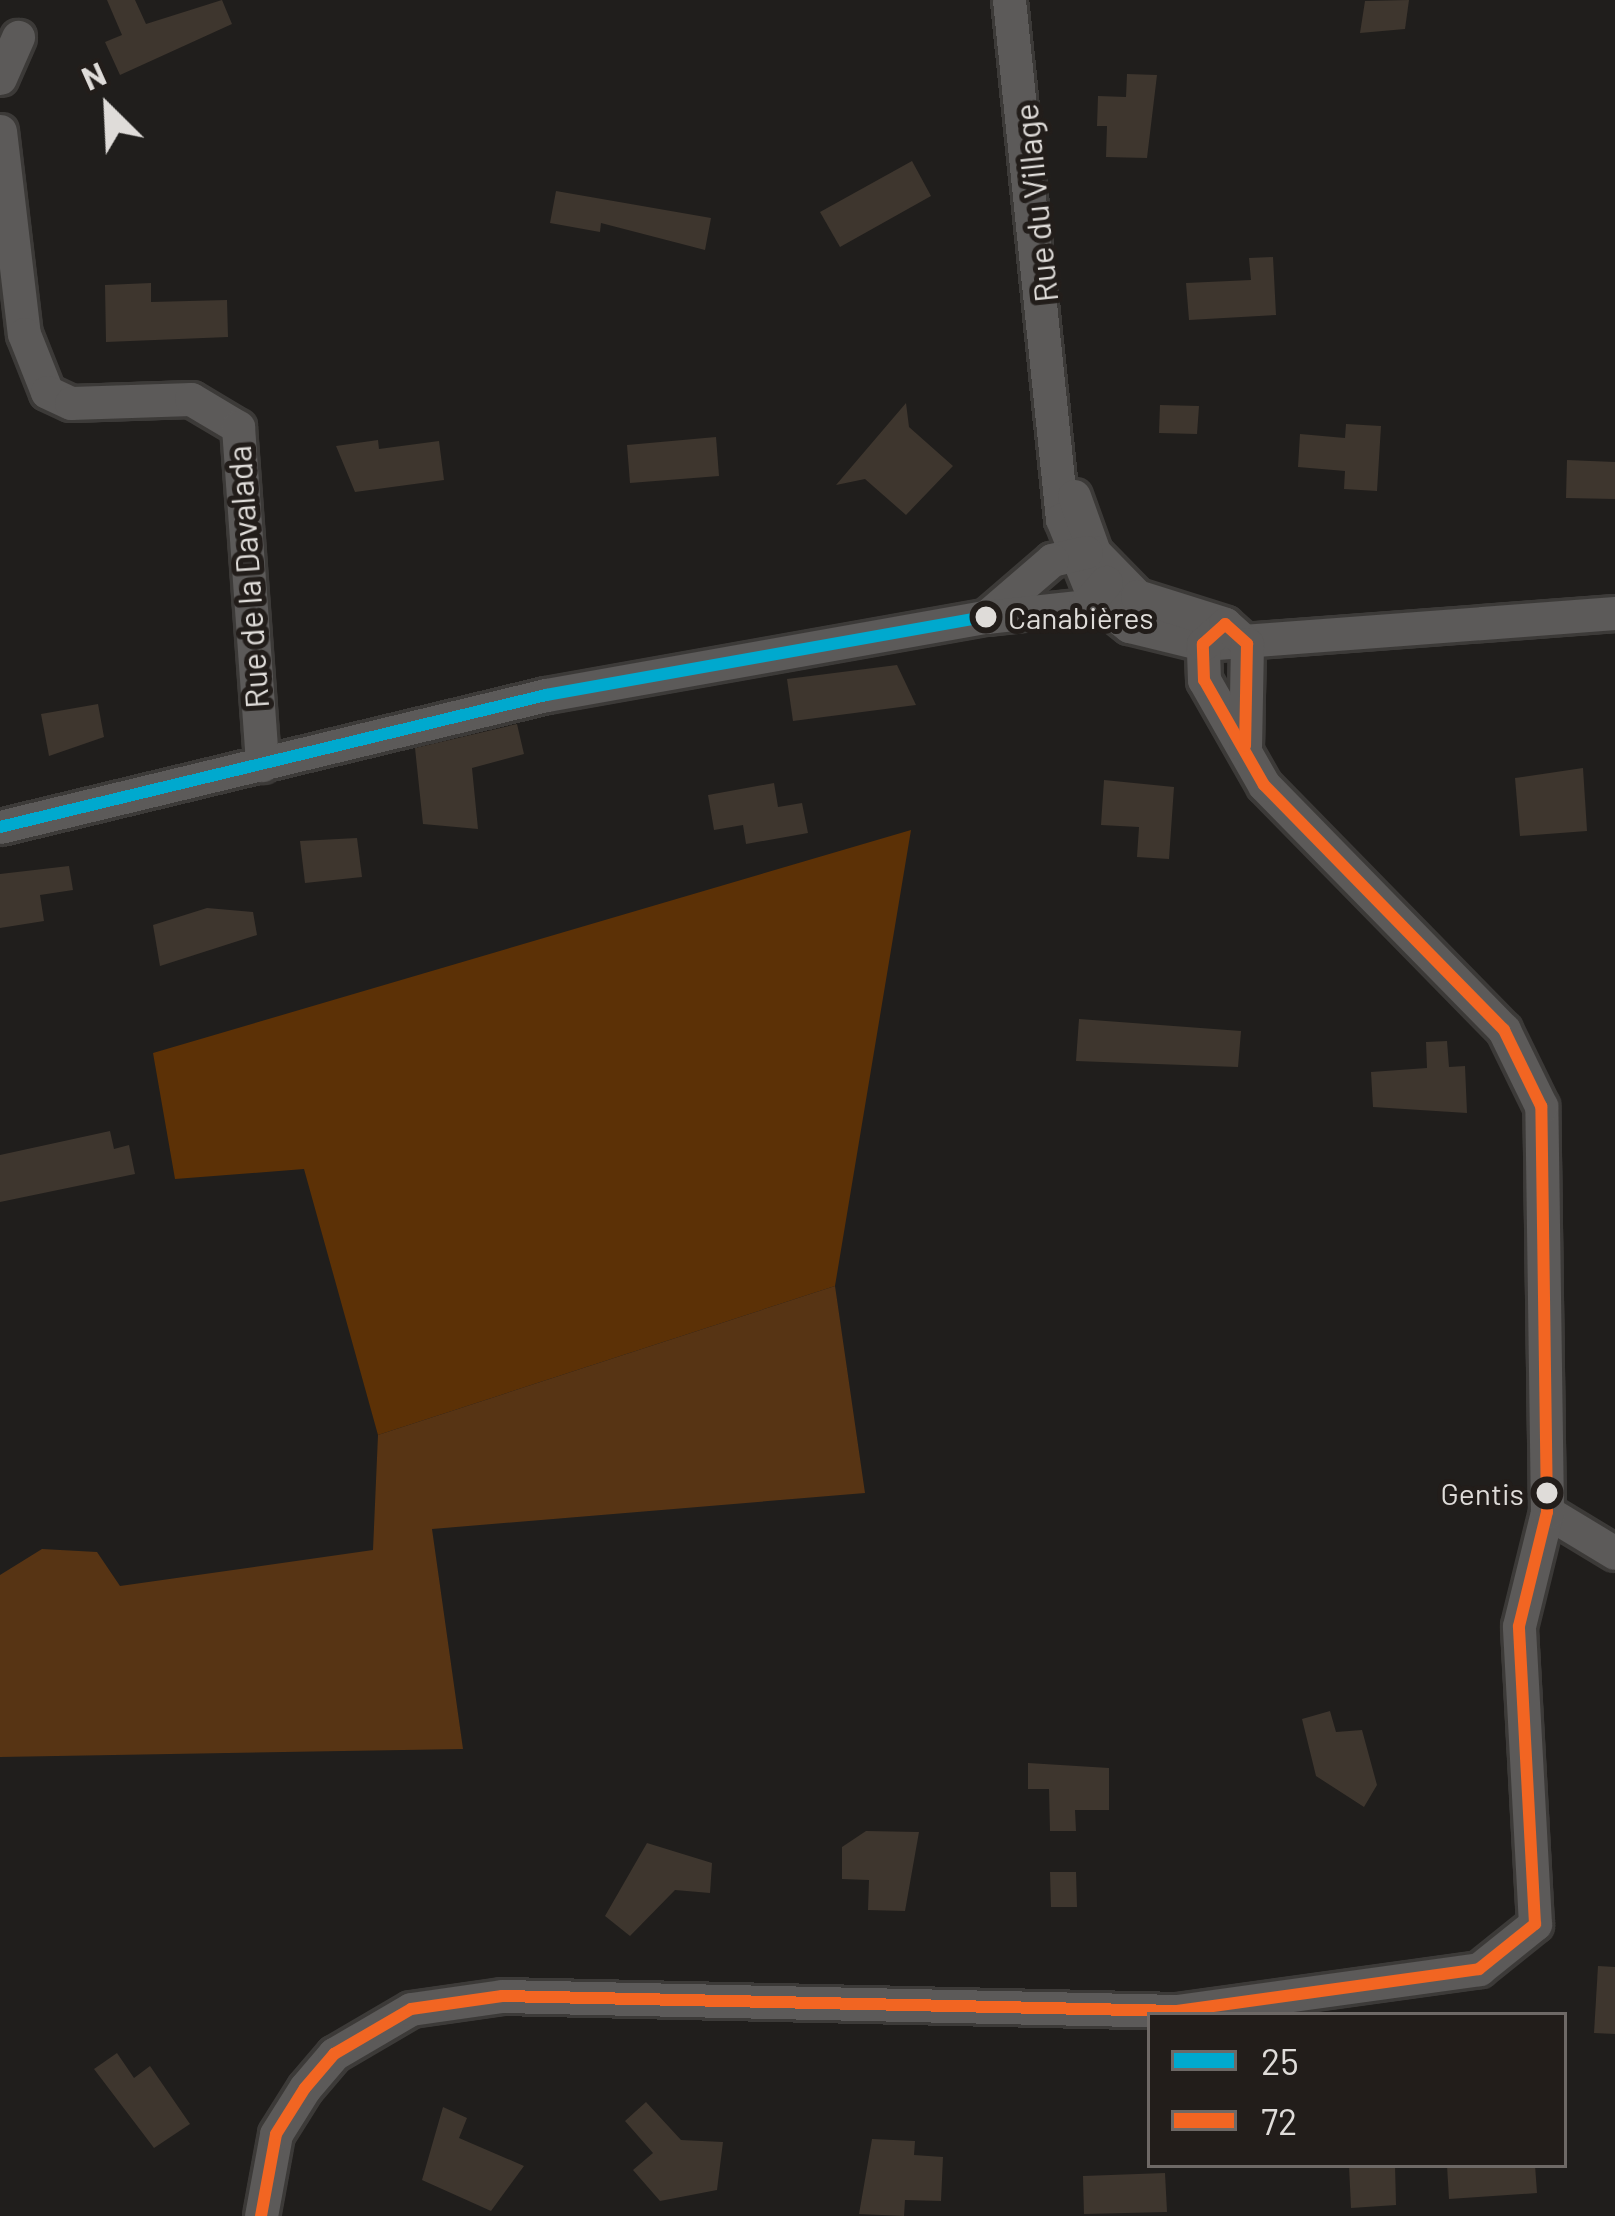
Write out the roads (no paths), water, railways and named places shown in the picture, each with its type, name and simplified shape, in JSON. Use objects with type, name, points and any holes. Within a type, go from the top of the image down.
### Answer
[{"type":"street","name":"Rue du Village","points":[[1010,0],[1057,406],[1091,569]]},
{"type":"street","points":[[0,78],[18,37]]},
{"type":"street","name":"Rue de la Davalada","points":[[0,131],[24,334],[47,392],[71,403],[191,399],[238,427],[262,765]]},
{"type":"street","points":[[986,617],[1091,569]]},
{"type":"street","points":[[0,827],[546,695],[986,617],[1091,569]]},
{"type":"street","points":[[1091,569],[1166,612],[1225,637],[1615,613]]},
{"type":"street","points":[[1225,637],[1245,746]]},
{"type":"street","points":[[262,2216],[276,2134],[334,2054],[411,2009],[453,2000],[1177,2011],[1502,1957],[1542,1901],[1519,1626],[1547,1512],[1546,1139],[1529,1072],[1470,994],[1308,842],[1212,701],[1225,637]]},
{"type":"street","points":[[1547,1512],[1615,1553]]},
{"type":"place","name":"Canabières","points":[[986,617]]},
{"type":"place","name":"Gentis","points":[[1547,1493]]}]
